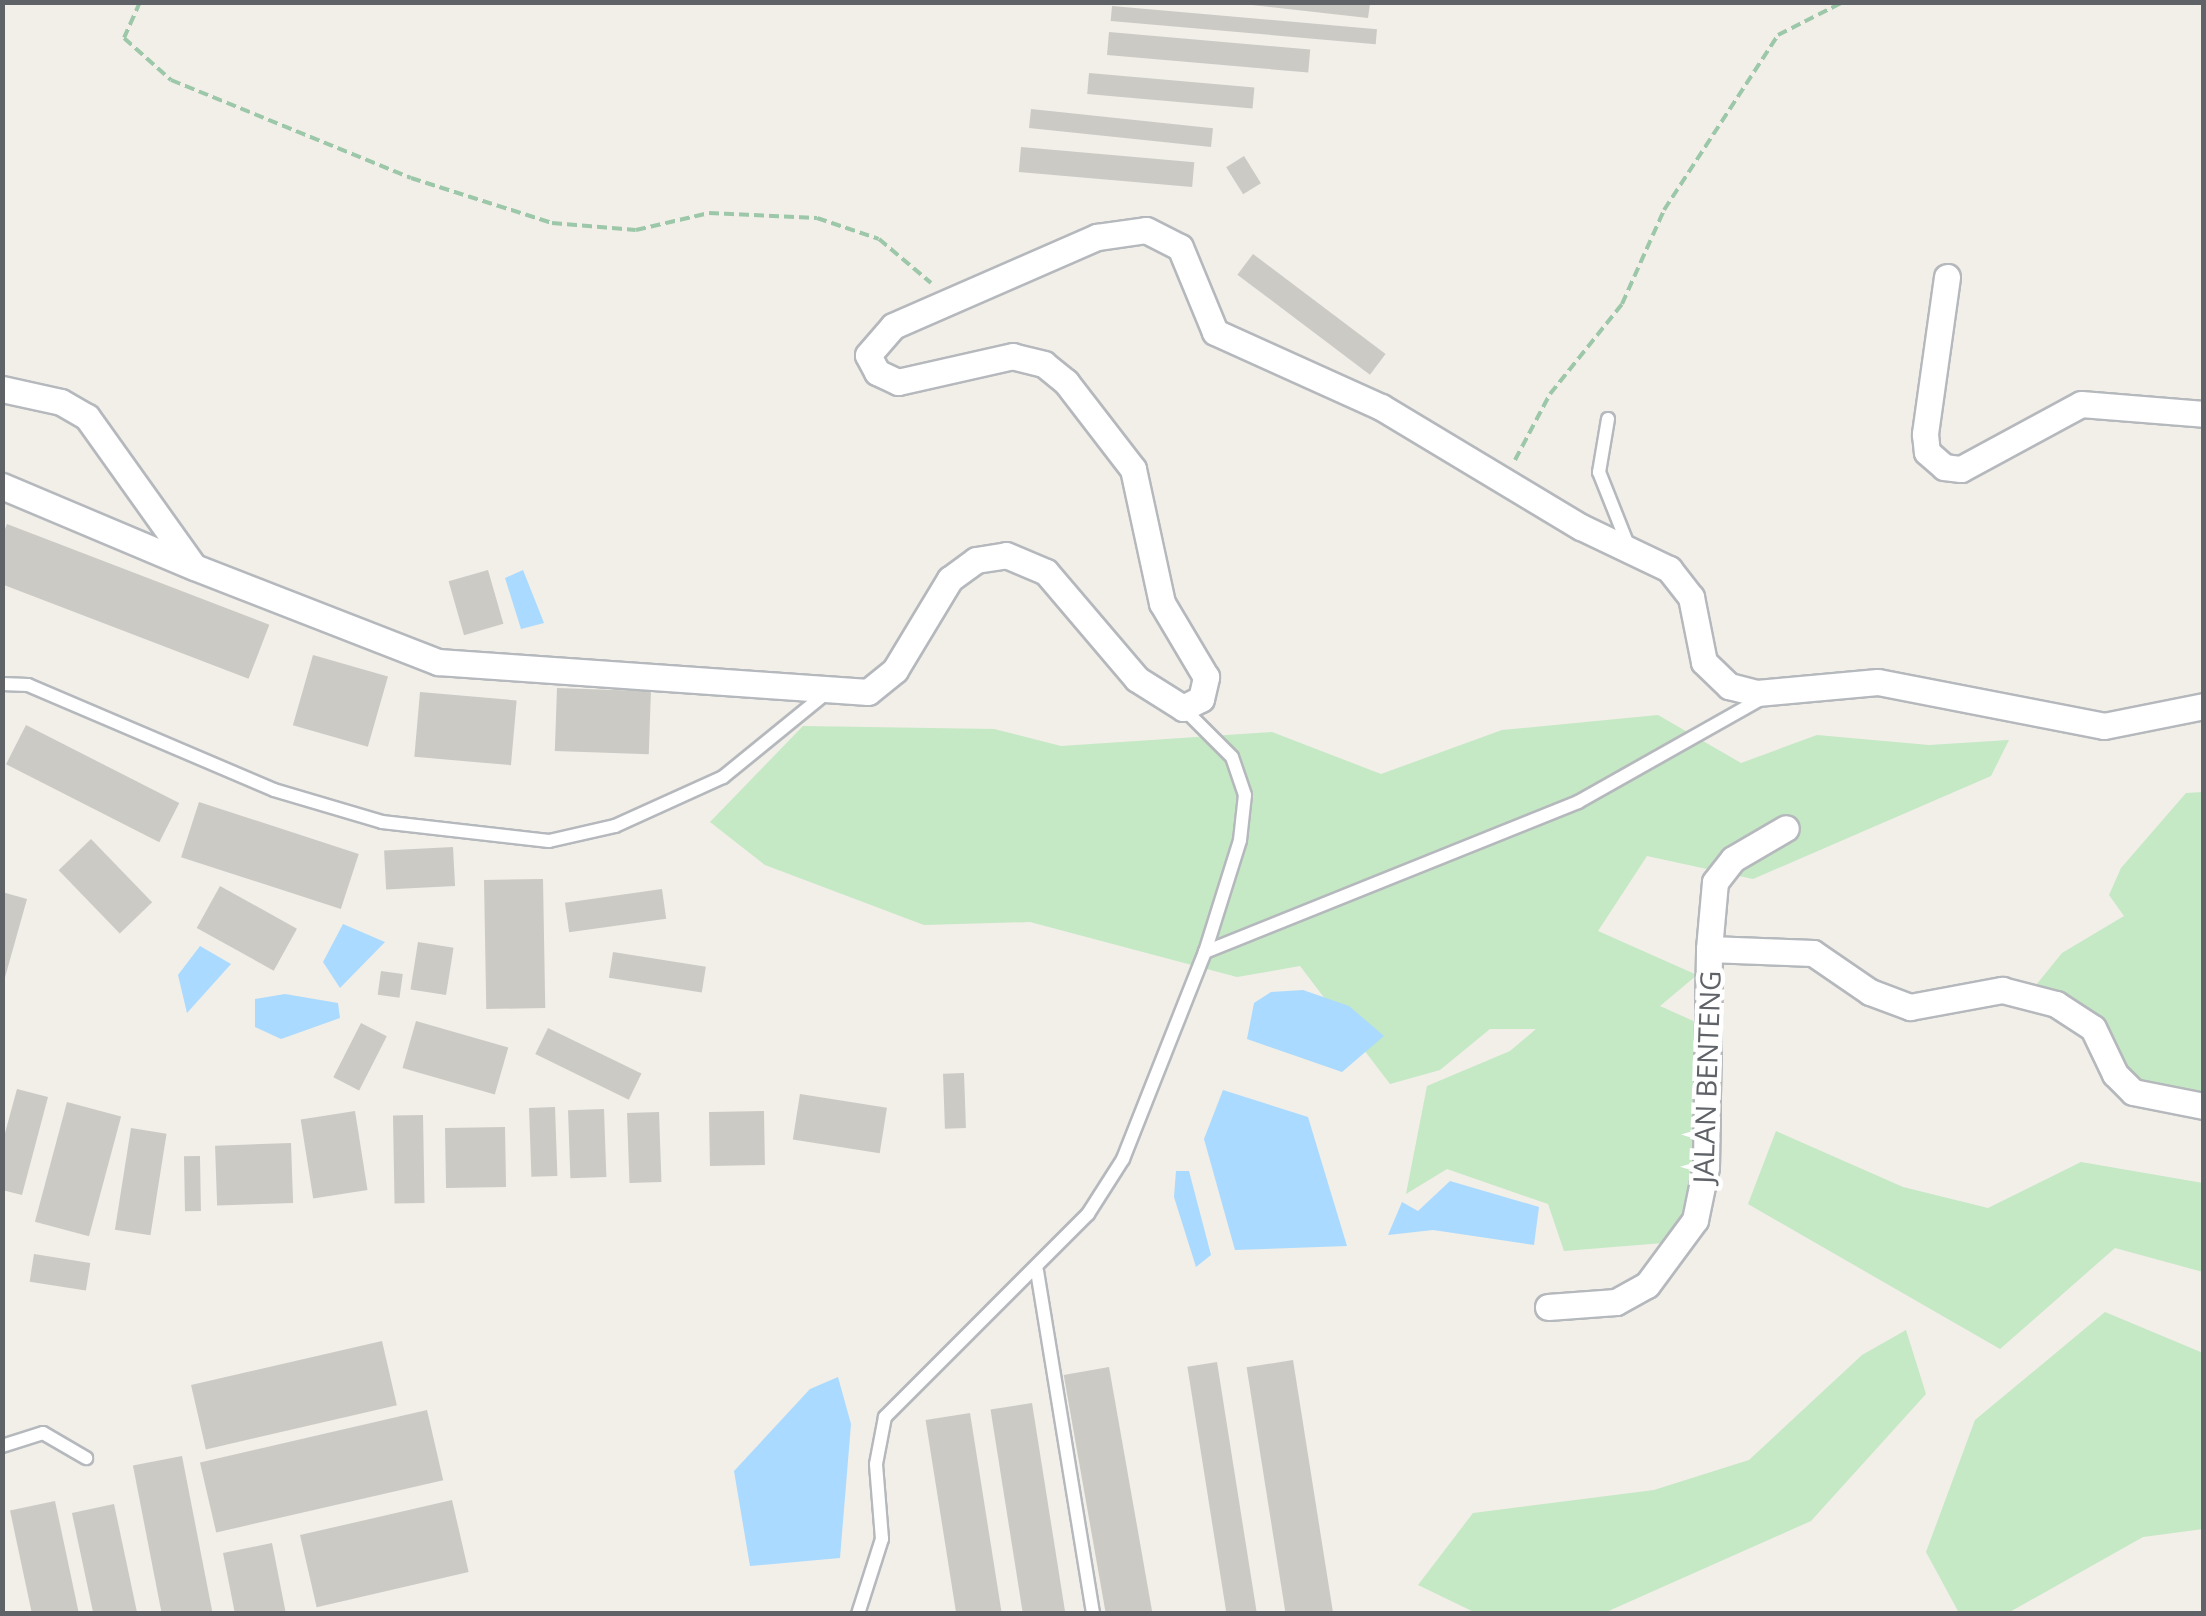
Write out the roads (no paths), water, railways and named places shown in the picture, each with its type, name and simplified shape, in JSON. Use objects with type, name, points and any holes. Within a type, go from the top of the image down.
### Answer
[{"type":"street","points":[[2,486],[194,567],[438,662],[826,694],[882,684],[950,579],[976,560],[1006,554],[1046,572],[1136,678],[1183,708],[1201,699],[1206,676],[1162,604],[1133,469],[1066,382],[1030,358],[911,383],[887,378],[870,363],[878,334],[1097,238],[1129,229],[1162,234],[1190,266],[1215,332],[1334,383],[1506,477],[1581,528],[1628,544],[1682,582],[1696,611],[1701,655],[1717,680],[1773,692],[1878,682],[2104,726],[2204,706]]},
{"type":"street","points":[[1947,277],[1925,434],[1927,452],[1944,467],[1961,469],[2081,404],[2204,414]]},
{"type":"street","points":[[2,389],[61,402],[87,417],[194,567]]},
{"type":"street","points":[[1710,949],[1715,882],[1742,852],[1786,828]]},
{"type":"street","name":"JALAN BENTENG","points":[[1548,1308],[1616,1302],[1647,1285],[1695,1220],[1706,1167],[1710,949],[1813,953],[1870,992],[1910,1007],[2002,990],[2056,1004],[2093,1028],[2115,1074],[2133,1092],[2204,1106]]},
{"type":"lane","points":[[1608,418],[1598,472],[1628,544]]},
{"type":"lane","points":[[2,684],[28,685],[274,790],[382,822],[549,841],[615,826],[723,777],[826,694]]},
{"type":"lane","points":[[1205,952],[1578,802],[1773,692]]},
{"type":"lane","points":[[858,1614],[882,1539],[876,1464],[885,1417],[1037,1270],[1123,1160],[1205,952],[1246,795],[1232,757],[1183,708]]},
{"type":"lane","points":[[1037,1270],[1093,1614]]},
{"type":"lane","points":[[2,1446],[43,1433],[86,1458]]},
{"type":"water","points":[[523,570],[544,623],[521,629],[505,578]]},
{"type":"water","points":[[343,924],[385,942],[340,988],[323,962]]},
{"type":"water","points":[[200,946],[231,964],[187,1013],[178,975]]},
{"type":"water","points":[[1303,990],[1349,1006],[1384,1036],[1342,1072],[1247,1039],[1254,1003],[1271,992]]},
{"type":"water","points":[[285,994],[338,1003],[340,1018],[281,1039],[255,1027],[255,999]]},
{"type":"water","points":[[1223,1090],[1308,1117],[1347,1246],[1235,1250],[1204,1139]]},
{"type":"water","points":[[1176,1171],[1189,1171],[1211,1255],[1196,1267],[1174,1197]]},
{"type":"water","points":[[1450,1181],[1539,1207],[1534,1245],[1433,1230],[1388,1235],[1402,1202],[1418,1211]]},
{"type":"water","points":[[838,1377],[851,1424],[840,1558],[750,1566],[734,1471],[810,1389]]}]
